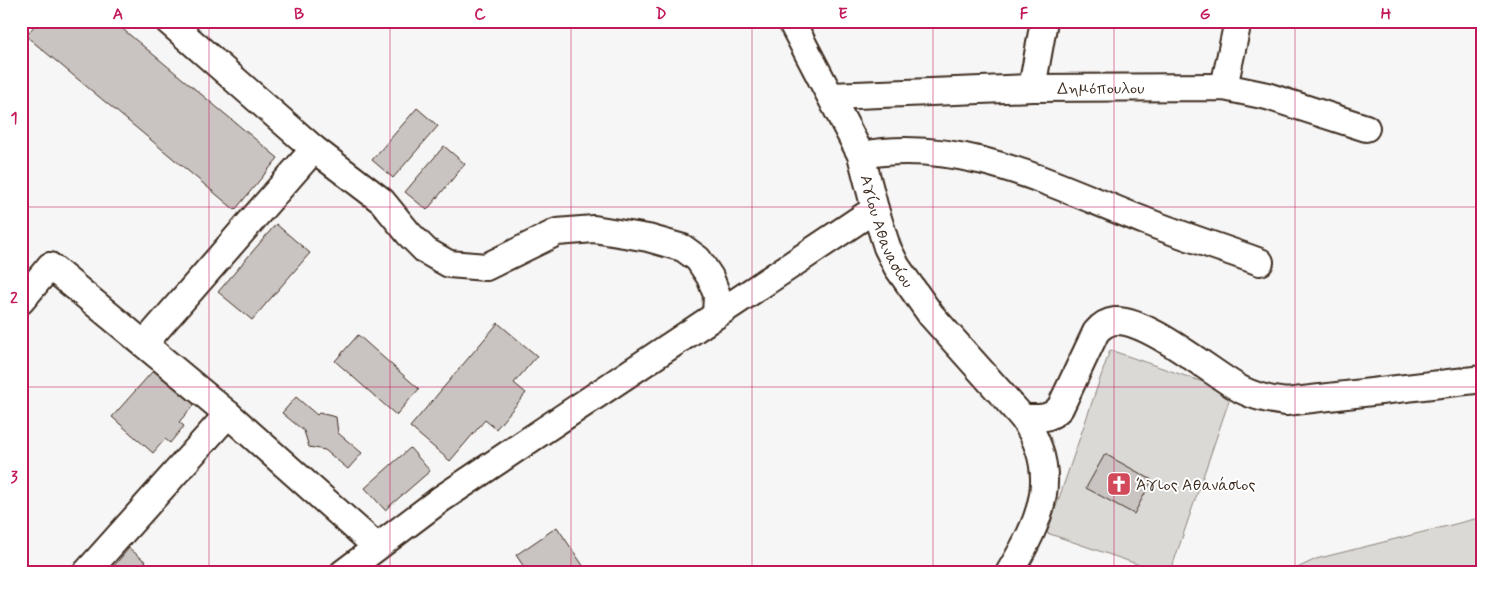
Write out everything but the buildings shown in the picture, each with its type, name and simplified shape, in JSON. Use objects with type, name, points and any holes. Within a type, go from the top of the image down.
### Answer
[{"type":"street","points":[[168,21],[314,149],[382,201],[408,234],[426,251],[449,264],[486,267],[557,232],[594,229],[648,238],[683,248],[698,259],[710,277],[717,294],[716,315]]},
{"type":"street","name":"Αγίου Αθανασίου","points":[[791,21],[861,155],[875,209],[890,254],[931,315],[1023,418],[1034,434],[1041,452],[1044,469],[1044,491],[1041,509],[1032,534],[1009,573]]},
{"type":"street","points":[[1032,88],[1044,21]]},
{"type":"street","points":[[1224,87],[1238,21]]},
{"type":"street","name":"Δημόπουλου","points":[[831,96],[1032,88],[1224,87],[1267,96],[1366,128]]},
{"type":"street","points":[[144,344],[314,149]]},
{"type":"street","points":[[861,155],[916,150],[960,156],[1004,166],[1038,177],[1145,221],[1260,262]]},
{"type":"street","points":[[343,573],[376,546],[441,499],[875,209]]},
{"type":"street","points":[[21,300],[50,266],[228,414],[376,546]]},
{"type":"street","points":[[1023,418],[1053,416],[1063,402],[1096,332],[1106,323],[1116,321],[1139,327],[1164,340],[1243,390],[1271,400],[1286,402],[1483,379]]},
{"type":"street","points":[[86,573],[228,414]]},
{"type":"shaded area","points":[[1110,350],[1232,392],[1170,573],[1163,573],[1047,533]]},
{"type":"shaded area","points":[[1483,517],[1483,573],[1287,573],[1316,559]]},
{"type":"place","name":"Άγιος Αθανάσιος","points":[[1119,484]]}]
